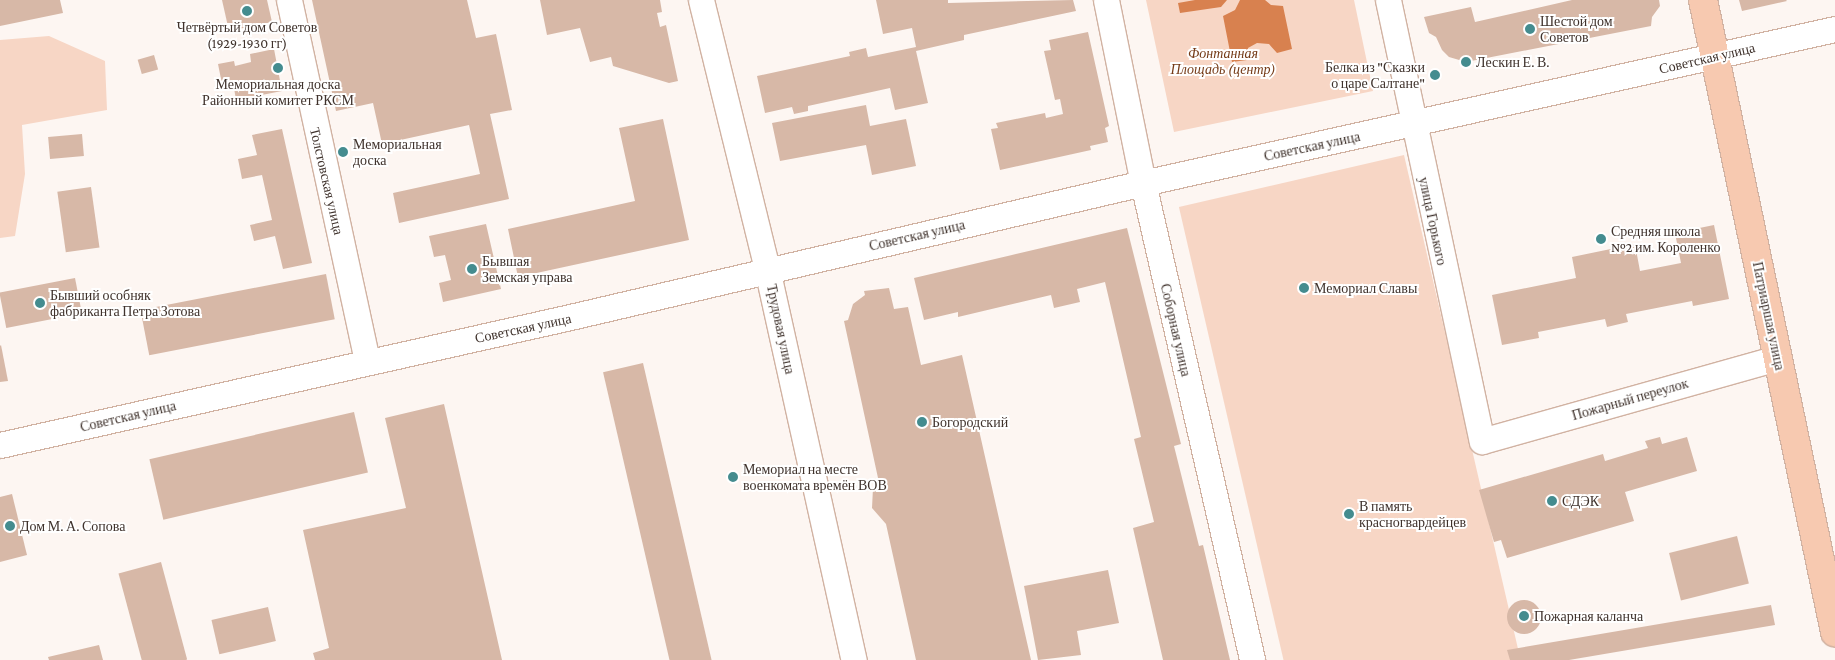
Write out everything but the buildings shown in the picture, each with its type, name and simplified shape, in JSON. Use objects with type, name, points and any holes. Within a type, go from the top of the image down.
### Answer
[{"type":"main road","name":"Патриаршая улица","points":[[1703,0],[1835,632]]},
{"type":"street","name":"Толстовская улица","points":[[289,0],[367,361]]},
{"type":"street","name":"Трудовая улица","points":[[701,0],[767,269],[854,660]]},
{"type":"street","name":"Соборная улица","points":[[1106,0],[1143,183],[1252,660]]},
{"type":"street","name":"улица Горького","points":[[1388,0],[1412,125],[1482,441]]},
{"type":"street","name":"Советская улица","points":[[0,446],[367,361],[566,318],[767,269],[1143,183],[1412,125],[1835,29]]},
{"type":"street","name":"Пожарный переулок","points":[[1482,441],[1778,358]]},
{"type":"green space","name":"Фонтанная Площадь (центр)","points":[[1146,0],[1354,0],[1373,91],[1174,132]]},
{"type":"green space","points":[[49,36],[105,61],[107,110],[22,125],[25,174],[15,236],[0,238],[0,40]]},
{"type":"green space","points":[[1404,155],[1521,660],[1284,660],[1179,207]]},
{"type":"shaded area","points":[[1195,0],[1227,0],[1221,7],[1180,13],[1178,3]]},
{"type":"shaded area","points":[[1240,0],[1265,0],[1271,5],[1283,6],[1292,49],[1277,53],[1269,44],[1257,43],[1248,48],[1247,60],[1232,62],[1223,16],[1235,10]]},
{"type":"place","name":"Четвёртый дом Советов (1929-1930 гг)","points":[[247,11]]},
{"type":"place","name":"Шестой дом Советов","points":[[1530,29]]},
{"type":"place","name":"Лескин Е. В.","points":[[1466,62]]},
{"type":"place","name":"Мемориальная доска Районный комитет РКСМ","points":[[278,68]]},
{"type":"place","name":"Белка из \"Сказки о царе Салтане\"","points":[[1435,75]]},
{"type":"place","name":"Мемориальная доска","points":[[343,152]]},
{"type":"place","name":"Средняя школа №2 им. Короленко","points":[[1601,239]]},
{"type":"place","name":"Бывшая Земская управа","points":[[472,269]]},
{"type":"place","name":"Мемориал Славы","points":[[1304,288]]},
{"type":"place","name":"Бывший особняк фабриканта Петра Зотова","points":[[40,303]]},
{"type":"place","name":"Богородский","points":[[922,422]]},
{"type":"place","name":"Мемориал на месте военкомата времён ВОВ","points":[[733,477]]},
{"type":"place","name":"СДЭК","points":[[1552,501]]},
{"type":"place","name":"В память красногвардейцев","points":[[1349,514]]},
{"type":"place","name":"Дом М. А. Сопова","points":[[10,526]]},
{"type":"place","name":"Пожарная каланча","points":[[1524,616]]}]
